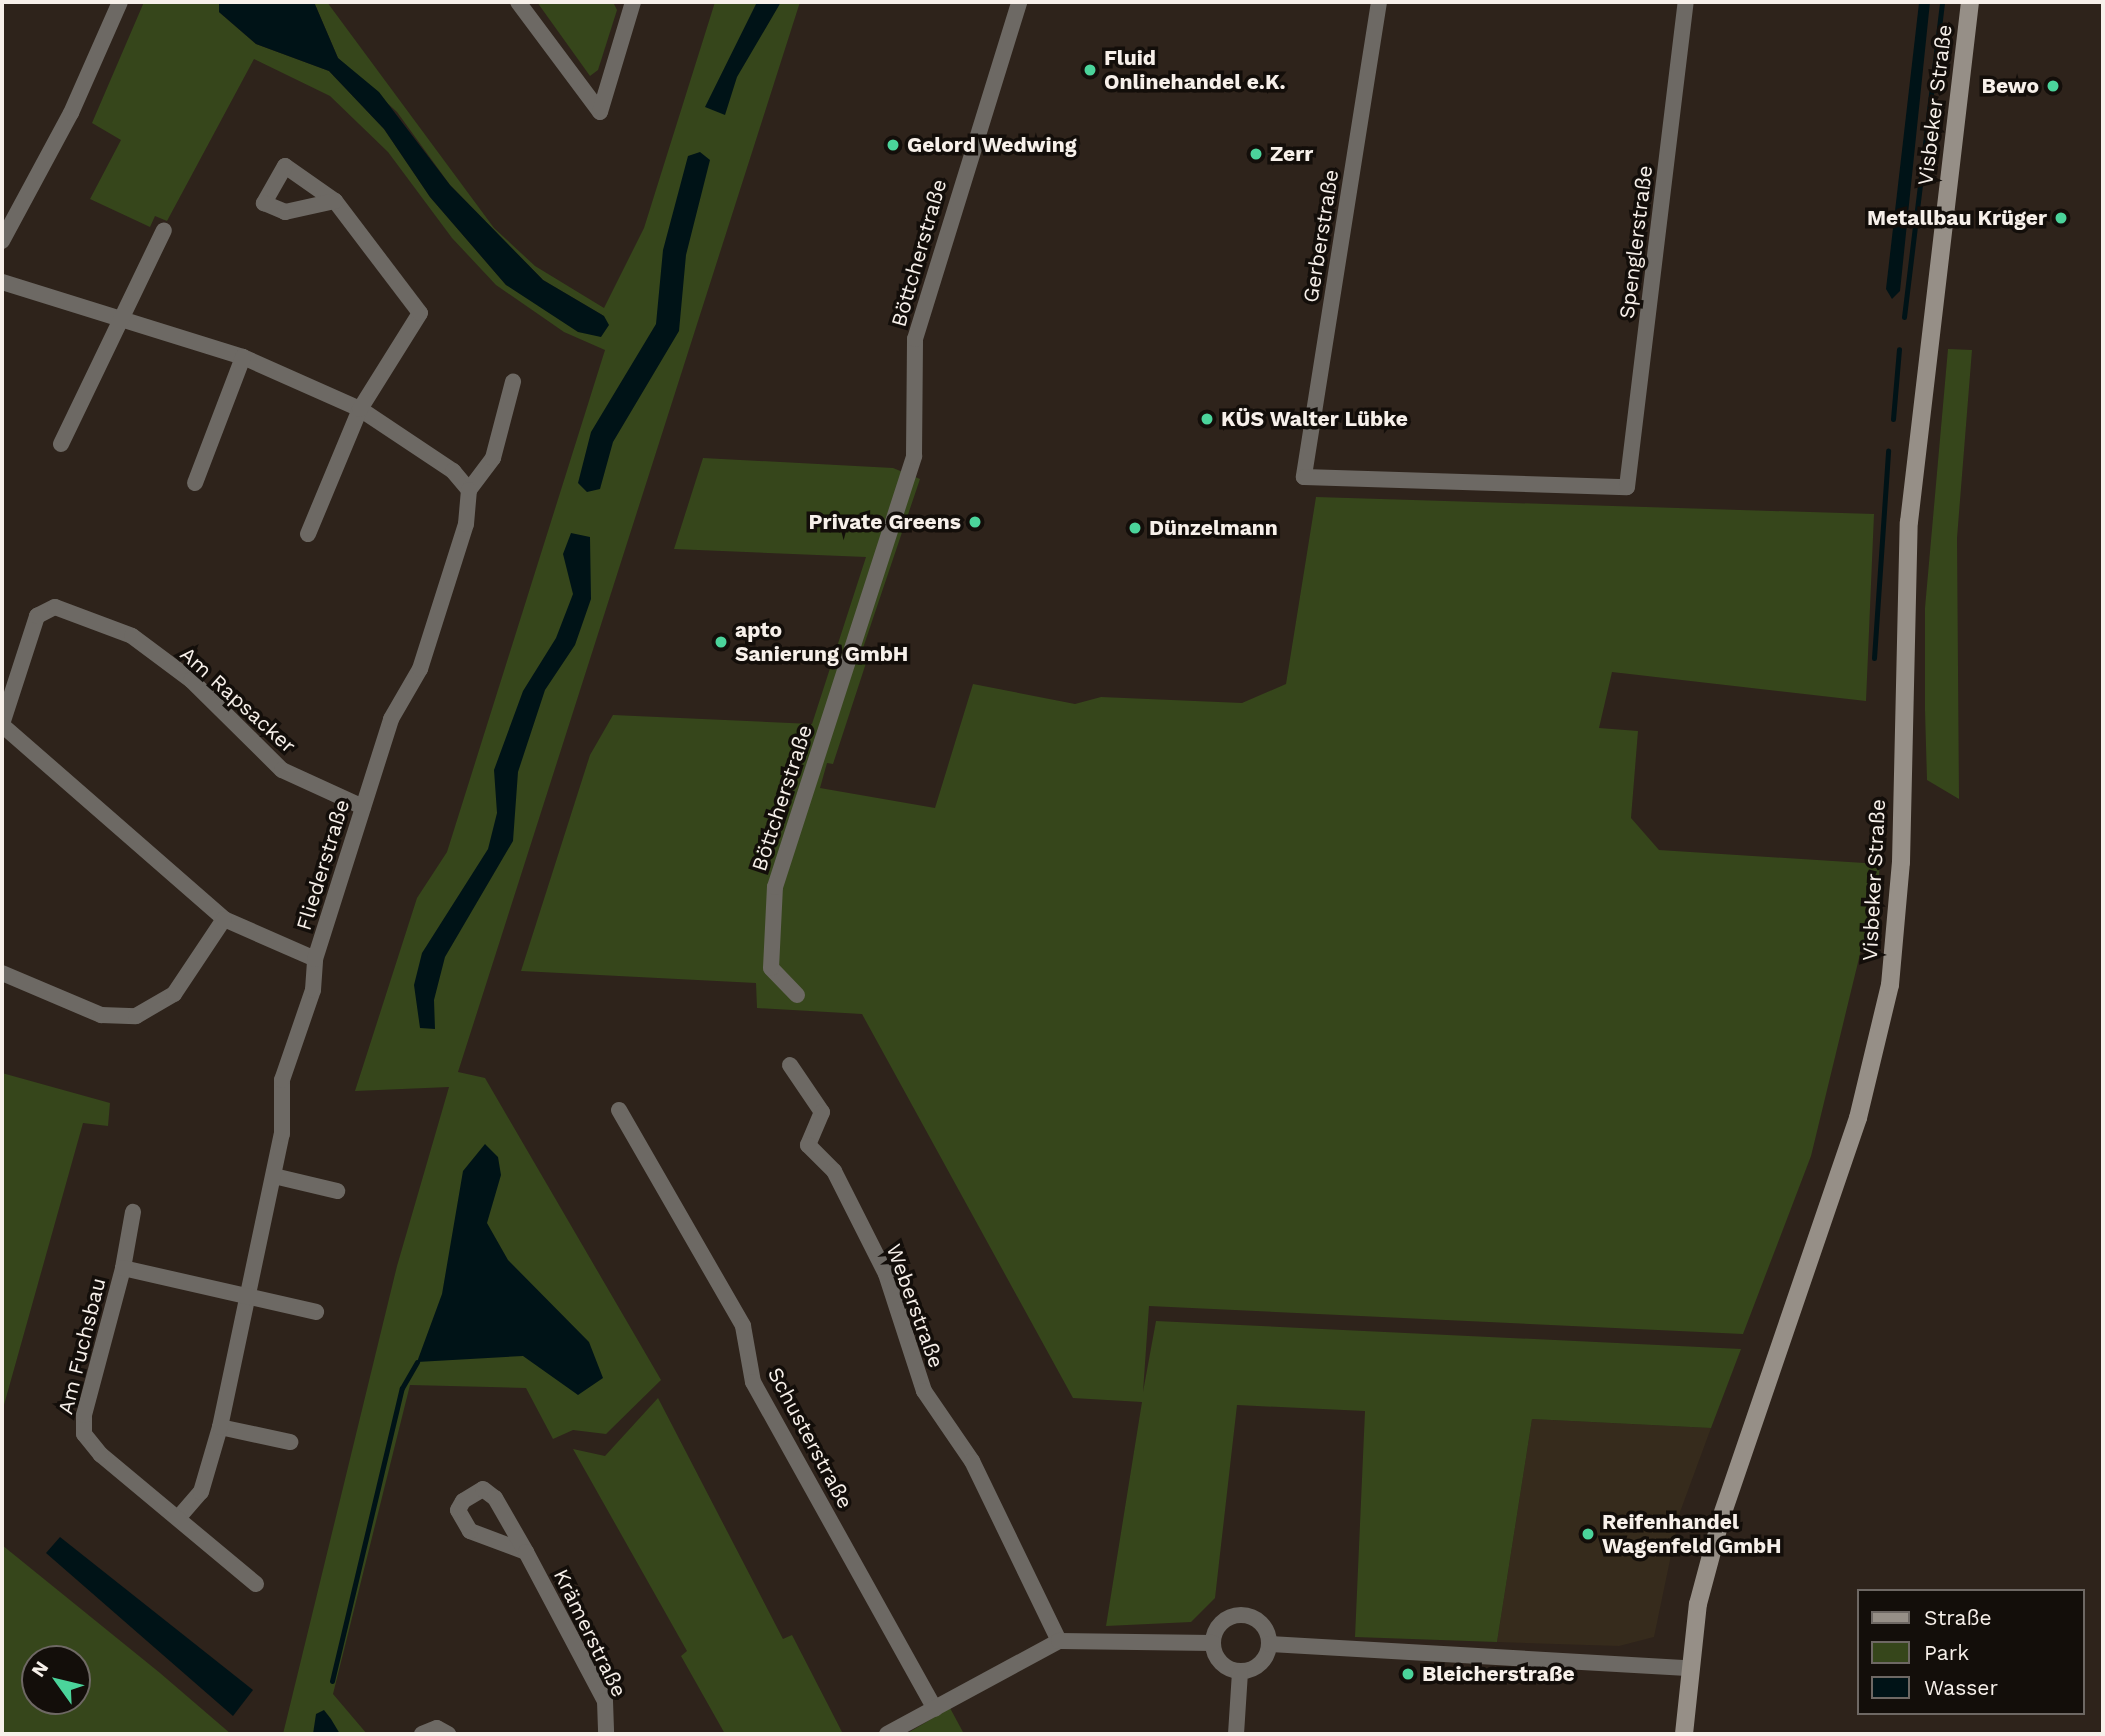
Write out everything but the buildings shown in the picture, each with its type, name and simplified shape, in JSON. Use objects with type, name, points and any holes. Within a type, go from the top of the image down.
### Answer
[{"type":"main road","name":"Visbeker Straße","points":[[1684,1734],[1687,1668],[1732,1481],[1858,1118],[1890,985],[1901,862],[1908,535],[1970,2]]},
{"type":"street","points":[[2,241],[71,113],[120,2]]},
{"type":"street","points":[[518,2],[600,112],[633,2]]},
{"type":"street","name":"Böttcherstraße","points":[[797,995],[771,968],[775,887],[914,456],[915,339],[1019,2]]},
{"type":"street","name":"Gerberstraße","points":[[1379,2],[1304,477],[1627,487]]},
{"type":"street","name":"Spenglerstraße","points":[[1627,487],[1685,2]]},
{"type":"street","points":[[308,534],[360,408],[420,313],[335,201]]},
{"type":"street","points":[[61,444],[164,230]]},
{"type":"street","points":[[2,282],[243,357],[360,408],[453,471],[469,490],[493,458],[513,382]]},
{"type":"street","points":[[195,483],[243,357]]},
{"type":"street","name":"Fliederstraße","points":[[2,725],[224,919],[315,959],[391,719],[420,669],[466,524],[469,490]]},
{"type":"street","name":"Am Rapsacker","points":[[2,725],[37,616],[55,607],[132,636],[191,680],[282,769],[363,807]]},
{"type":"street","points":[[2,973],[102,1015],[136,1016],[174,994],[224,919]]},
{"type":"street","points":[[179,1517],[201,1492],[220,1427],[251,1296],[274,1176],[282,1080],[313,990],[315,959]]},
{"type":"street","name":"Weberstraße","points":[[790,1065],[822,1112],[808,1145],[834,1171],[875,1251],[924,1391],[972,1461],[1059,1641]]},
{"type":"street","name":"Schusterstraße","points":[[619,1110],[743,1326],[752,1382],[935,1710]]},
{"type":"street","points":[[274,1176],[337,1191]]},
{"type":"street","name":"Am Fuchsbau","points":[[133,1212],[123,1268],[83,1434],[256,1584]]},
{"type":"street","name":"Am Fuchsbau","points":[[123,1268],[316,1312]]},
{"type":"street","points":[[220,1427],[290,1442]]},
{"type":"street","name":"Krämerstraße","points":[[526,1552],[605,1701],[606,1734]]},
{"type":"street","points":[[1242,1615],[1264,1627],[1269,1644],[1257,1667],[1240,1672],[1218,1659],[1213,1643],[1225,1620],[1242,1615]]},
{"type":"street","points":[[887,1734],[1059,1641],[1213,1643]]},
{"type":"street","points":[[1269,1644],[1687,1668]]},
{"type":"street","points":[[1236,1734],[1240,1672]]},
{"type":"street","points":[[422,1734],[437,1728],[448,1734]]},
{"type":"shaded area","points":[[1532,1419],[1711,1428],[1680,1512],[1654,1637],[1619,1646],[1497,1642]]},
{"type":"green space","points":[[144,2],[219,2],[219,12],[256,44],[329,71],[384,129],[430,197],[506,285],[604,316],[543,280],[450,185],[397,112],[338,58],[314,2],[327,2],[494,228],[535,266],[604,308],[644,228],[715,2],[800,2],[458,1072],[485,1078],[661,1380],[606,1434],[573,1430],[553,1439],[526,1388],[410,1385],[333,1694],[367,1734],[283,1734],[397,1266],[449,1087],[355,1091],[417,898],[447,852],[605,350],[564,332],[496,285],[452,238],[388,152],[330,96],[254,59],[167,221],[155,216],[150,227],[90,199],[121,140],[92,123]]},
{"type":"green space","points":[[537,2],[613,2],[617,10],[598,70],[590,76]]},
{"type":"green space","points":[[1948,349],[1972,350],[1957,538],[1959,799],[1927,780],[1925,710],[1925,608]]},
{"type":"green space","points":[[703,458],[893,468],[920,479],[859,660],[866,663],[833,764],[827,763],[820,788],[935,808],[973,684],[1075,704],[1101,697],[1242,703],[1286,684],[1316,497],[1874,514],[1866,701],[1612,672],[1599,728],[1638,731],[1631,818],[1659,850],[1880,864],[1872,951],[1861,950],[1811,1156],[1743,1334],[1149,1306],[1143,1392],[1156,1321],[1741,1349],[1711,1428],[1532,1419],[1497,1642],[1355,1637],[1365,1411],[1237,1405],[1215,1598],[1191,1622],[1106,1626],[1142,1402],[1073,1398],[862,1014],[757,1008],[756,983],[521,971],[590,755],[613,715],[812,724],[866,557],[674,549]]},
{"type":"green space","points":[[2,1073],[110,1103],[108,1126],[83,1123],[2,1412]]},
{"type":"green space","points":[[658,1398],[783,1639],[792,1635],[843,1734],[725,1734],[681,1656],[687,1651],[573,1449],[605,1456]]},
{"type":"green space","points":[[2,1545],[160,1673],[231,1734],[2,1734]]},
{"type":"green space","points":[[950,1708],[964,1734],[906,1734]]},
{"type":"water","points":[[219,2],[314,2],[338,58],[379,92],[450,185],[543,280],[604,316],[609,325],[601,337],[578,332],[506,285],[430,197],[384,129],[329,71],[256,44],[219,12]]},
{"type":"water","points":[[757,2],[781,2],[737,77],[725,115],[705,107]]},
{"type":"water","points":[[1930,2],[1900,291],[1892,299],[1886,289],[1919,3]]},
{"type":"water","points":[[700,152],[710,160],[686,255],[679,331],[613,442],[600,489],[587,492],[578,483],[591,432],[656,324],[663,250],[688,156]]},
{"type":"water","points":[[571,533],[590,537],[591,599],[575,645],[545,690],[518,772],[513,841],[445,957],[434,1000],[435,1029],[420,1028],[414,985],[422,953],[488,849],[497,813],[494,770],[523,691],[556,638],[573,594],[563,554]]},
{"type":"water","points":[[485,1144],[498,1157],[501,1175],[487,1223],[508,1260],[589,1342],[603,1378],[578,1395],[523,1356],[417,1362],[442,1294],[463,1171]]},
{"type":"water","points":[[60,1537],[253,1690],[233,1716],[46,1553]]},
{"type":"water","points":[[324,1710],[340,1734],[313,1734],[316,1714]]},
{"type":"waterway","points":[[1904,317],[1942,2]]},
{"type":"waterway","points":[[1893,419],[1899,349]]},
{"type":"waterway","points":[[1874,658],[1888,450]]},
{"type":"waterway","points":[[332,1681],[402,1388],[417,1362]]},
{"type":"place","name":"Fluid Onlinehandel e.K.","points":[[1090,70]]},
{"type":"place","name":"Bewo","points":[[2053,86]]},
{"type":"place","name":"Gelord Wedwing","points":[[893,145]]},
{"type":"place","name":"Zerr","points":[[1256,154]]},
{"type":"place","name":"Metallbau Krüger","points":[[2061,218]]},
{"type":"place","name":"KÜS Walter Lübke","points":[[1207,419]]},
{"type":"place","name":"Private Greens","points":[[975,522]]},
{"type":"place","name":"Dünzelmann","points":[[1135,528]]},
{"type":"place","name":"apto Sanierung GmbH","points":[[721,642]]},
{"type":"place","name":"Reifenhandel Wagenfeld GmbH","points":[[1588,1534]]},
{"type":"place","name":"Bleicherstraße","points":[[1408,1674]]}]
